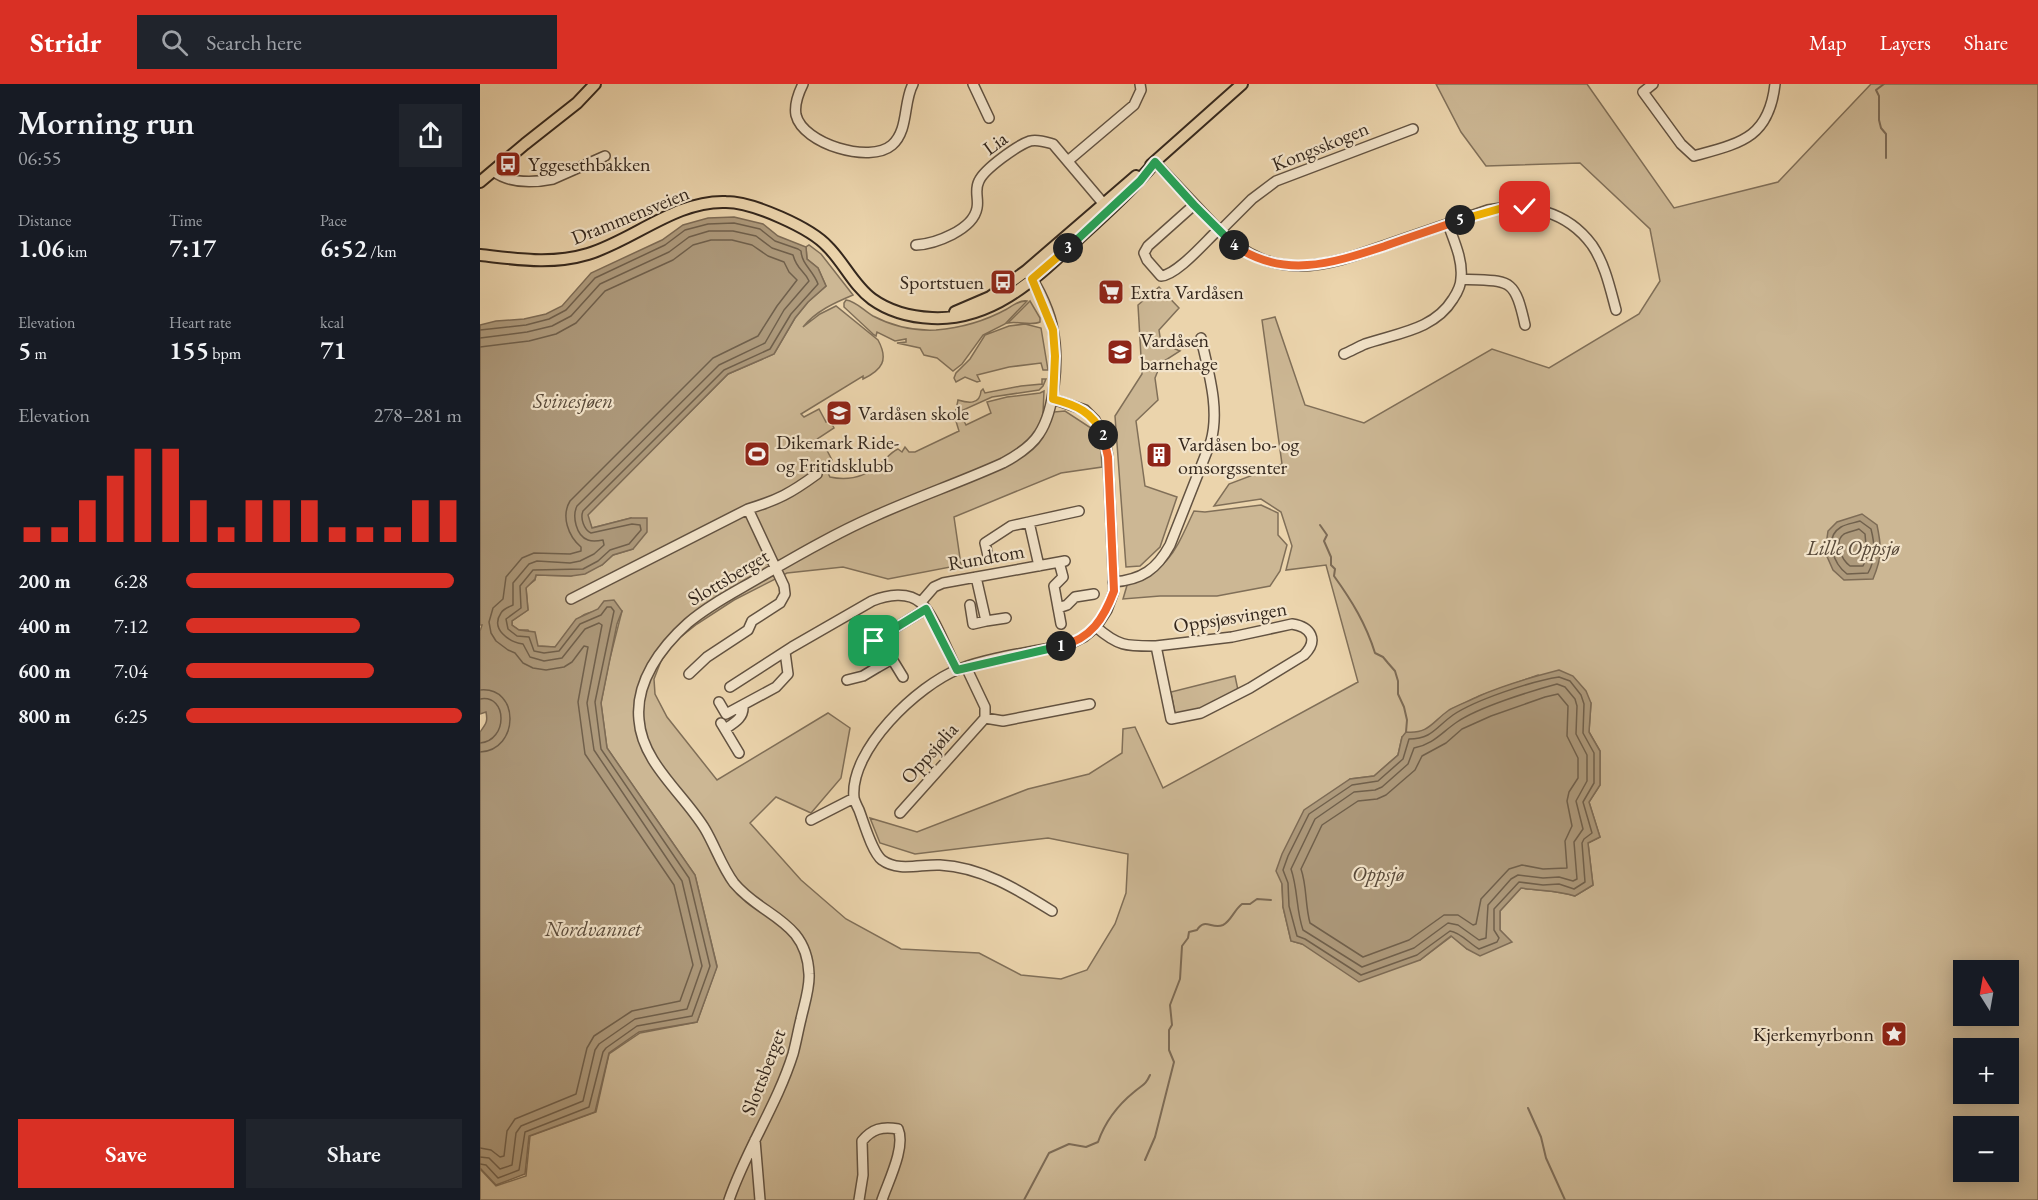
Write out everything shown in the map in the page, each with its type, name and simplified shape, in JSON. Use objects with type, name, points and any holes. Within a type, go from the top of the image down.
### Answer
[{"type":"main road","points":[[480,182],[577,104],[595,84]]},
{"type":"main road","name":"Drammensveien","points":[[480,255],[537,262],[574,258],[604,248],[695,206],[717,202],[738,203],[763,210],[821,240],[863,291],[878,303],[896,312],[935,318],[975,305],[1029,275],[1242,84]]},
{"type":"street","points":[[803,84],[797,96],[796,107],[799,123],[805,131],[833,146],[864,152],[884,149],[892,145],[904,121],[909,91],[913,84]]},
{"type":"street","points":[[973,84],[989,118]]},
{"type":"street","points":[[1069,160],[1134,105],[1141,90],[1140,84]]},
{"type":"street","points":[[1653,84],[1643,92],[1681,144],[1694,156],[1740,142],[1756,130],[1770,112],[1775,84]]},
{"type":"street","name":"Kongsskogen","points":[[1194,205],[1148,246],[1144,253],[1161,276],[1168,275],[1177,268],[1252,199],[1276,181],[1413,129]]},
{"type":"street","name":"Lia","points":[[916,245],[947,237],[969,223],[978,207],[976,190],[979,179],[1018,147],[1032,141],[1041,140],[1053,144],[1069,160],[1106,207]]},
{"type":"street","points":[[493,171],[511,180],[546,181],[605,156]]},
{"type":"street","points":[[1155,162],[1235,246],[1259,259],[1286,266],[1318,266],[1347,259],[1488,210],[1506,207],[1541,209],[1575,227],[1592,245],[1607,277],[1616,310]]},
{"type":"street","points":[[1344,354],[1362,345],[1421,327],[1436,320],[1452,300],[1461,279],[1459,256],[1448,224]]},
{"type":"street","name":"Slottsberget","points":[[729,1200],[745,1158],[792,1055],[809,975],[807,957],[799,938],[786,924],[749,899],[733,881],[704,828],[648,752],[638,720],[646,679],[655,660],[670,641],[689,622],[708,608],[776,568],[873,517],[982,473],[1021,453],[1038,437],[1048,420],[1053,399],[1055,356],[1053,330],[1029,275]]},
{"type":"street","points":[[1461,279],[1497,281],[1510,286],[1517,293],[1525,325]]},
{"type":"street","points":[[1113,582],[1142,575],[1154,568],[1162,559],[1170,545],[1211,441],[1214,412],[1201,338]]},
{"type":"street","points":[[1052,911],[985,874],[971,869],[933,864],[891,865],[880,859],[854,798],[859,767],[872,744],[906,704],[961,669],[1070,644],[1084,637],[1096,627],[1107,610],[1114,591],[1106,442],[1095,420],[1085,410],[1053,399]]},
{"type":"street","points":[[572,599],[747,510],[778,500],[817,474]]},
{"type":"street","points":[[689,674],[707,657],[748,630],[752,621],[780,603],[785,594],[776,568],[747,510]]},
{"type":"street","points":[[990,565],[985,543],[997,534],[1011,526],[1079,511]]},
{"type":"street","points":[[1029,522],[1039,566]]},
{"type":"street","name":"Rundtom","points":[[878,667],[871,647],[874,641],[923,606],[934,586],[976,577],[990,565],[1039,566],[1062,561],[1063,577],[1054,586],[1058,608]]},
{"type":"street","points":[[976,577],[986,621]]},
{"type":"street","points":[[1061,624],[1058,608],[1067,605],[1076,597],[1094,594]]},
{"type":"street","points":[[730,687],[784,652],[872,601],[886,596],[901,595],[923,606],[961,669]]},
{"type":"street","points":[[982,602],[966,605],[974,624],[1006,618]]},
{"type":"street","name":"Oppsjøsvingen","points":[[1096,627],[1127,646],[1156,646],[1232,637],[1292,624],[1302,626],[1309,632],[1312,640],[1311,648],[1304,655],[1250,688],[1201,713],[1171,719],[1156,646]]},
{"type":"street","points":[[719,702],[726,714],[776,687],[788,674],[784,652]]},
{"type":"street","points":[[847,680],[863,676],[890,656],[903,677]]},
{"type":"street","name":"Oppsjølia","points":[[900,813],[985,718],[985,707],[961,669]]},
{"type":"street","name":"Oppsjølia","points":[[985,718],[1003,721],[1090,704]]},
{"type":"street","points":[[739,753],[723,726],[740,719],[742,706]]},
{"type":"street","points":[[811,820],[854,798]]},
{"type":"street","points":[[858,1200],[863,1175],[862,1141],[875,1130],[887,1127],[898,1129],[900,1149],[882,1200]]},
{"type":"street","name":"Slottsberget","points":[[755,1140],[760,1200]]},
{"type":"shaded area","points":[[1436,84],[1587,84],[1674,208],[1778,182],[1871,84],[2038,84],[2038,1200],[480,1200],[480,1169],[496,1186],[526,1176],[530,1136],[596,1112],[609,1054],[640,1033],[697,1022],[717,966],[695,875],[607,748],[601,703],[622,611],[597,611],[582,616],[570,627],[556,647],[537,646],[528,630],[519,630],[512,625],[512,621],[528,610],[526,587],[535,580],[536,575],[571,576],[602,565],[613,555],[633,549],[631,518],[592,528],[587,515],[728,374],[774,354],[795,318],[826,286],[818,268],[807,259],[806,247],[809,245],[821,254],[853,295],[832,304],[803,327],[820,314],[836,306],[878,340],[883,353],[882,364],[875,372],[863,379],[863,376],[801,414],[804,417],[819,409],[826,422],[830,420],[834,428],[814,441],[815,445],[822,441],[832,460],[828,465],[832,471],[828,473],[830,477],[850,478],[862,475],[898,449],[902,452],[905,447],[909,452],[915,452],[959,431],[955,418],[961,415],[966,425],[991,413],[987,402],[1044,391],[1043,413],[1065,411],[1094,430],[1101,451],[1102,467],[1061,473],[954,517],[961,565],[888,579],[843,567],[787,573],[734,600],[673,643],[661,661],[654,679],[655,694],[667,717],[717,780],[828,713],[850,728],[841,778],[811,813],[776,797],[750,823],[801,880],[846,919],[901,949],[979,953],[1021,975],[1061,979],[1087,970],[1115,924],[1126,893],[1128,854],[1048,838],[915,854],[880,843],[870,818],[917,832],[1028,789],[1089,774],[1122,753],[1123,729],[1135,727],[1163,788],[1358,682],[1326,565],[1286,570],[1292,546],[1281,512],[1261,499],[1214,506],[1229,484],[1282,464],[1262,320],[1275,317],[1305,405],[1364,423],[1492,349],[1549,368],[1639,314],[1660,281],[1650,229],[1580,163],[1486,166],[1461,132]],"holes":[[[1538,675],[1591,703],[1589,732],[1600,751],[1600,785],[1589,802],[1600,837],[1588,843],[1593,885],[1575,896],[1521,888],[1500,911],[1500,930],[1511,942],[1467,949],[1452,936],[1420,960],[1291,941],[1283,907],[1282,884],[1350,779],[1374,776],[1398,755],[1402,737],[1418,734],[1434,725],[1450,710],[1482,695]]]},
{"type":"shaded area","points":[[1159,287],[1179,308],[1159,330],[1161,343],[1180,351],[1161,363],[1155,378],[1158,400],[1136,421],[1145,486],[1177,497],[1160,547],[1140,566],[1126,567],[1115,416],[1142,374],[1138,305]]},
{"type":"shaded area","points":[[846,300],[888,323],[920,330],[964,326],[990,317],[1019,302],[1027,301],[1005,324],[983,335],[962,364],[953,371],[937,358],[924,355],[920,348],[897,343],[906,342],[906,339],[895,341],[877,332],[876,336],[844,307]]},
{"type":"shaded area","points":[[1030,301],[1040,322],[1008,323]]},
{"type":"shaded area","points":[[1025,324],[1041,328],[1048,370],[1043,370],[1041,363],[1009,367],[977,375],[980,381],[977,382],[965,377],[956,382],[954,378],[956,373],[970,359],[985,335],[1009,326]]},
{"type":"shaded area","points":[[1042,379],[1046,379],[1039,390],[992,397],[959,412],[956,410],[958,400],[976,401],[983,389],[985,393],[1042,384]]},
{"type":"shaded area","points":[[1261,505],[1278,513],[1278,535],[1287,545],[1280,571],[1270,586],[1217,596],[1160,596],[1123,599],[1128,582],[1154,572],[1170,556],[1194,511],[1205,512]]},
{"type":"shaded area","points":[[1235,676],[1238,690],[1198,710],[1175,714],[1171,692]]},
{"type":"water","points":[[734,217],[763,224],[778,236],[806,247],[807,259],[818,268],[826,286],[795,318],[774,354],[728,374],[588,515],[592,528],[631,518],[647,518],[647,532],[633,549],[613,555],[602,565],[585,574],[536,575],[526,588],[528,610],[512,621],[512,625],[519,630],[535,632],[538,646],[555,647],[576,619],[598,609],[604,601],[614,600],[622,611],[617,624],[601,703],[607,748],[695,875],[717,967],[697,1022],[639,1032],[609,1053],[595,1112],[529,1136],[525,1174],[496,1185],[480,1168],[480,732],[487,718],[486,712],[480,714],[480,631],[482,625],[480,625],[480,325],[546,314],[562,306],[591,273],[662,240],[683,225],[708,218]]},
{"type":"water","name":"Lille Oppsjø","points":[[1862,514],[1877,525],[1880,559],[1873,579],[1844,580],[1833,570],[1825,552],[1828,531],[1837,522]]},
{"type":"water","name":"Oppsjø","points":[[1559,670],[1573,676],[1586,691],[1591,703],[1589,732],[1600,751],[1600,785],[1589,802],[1600,837],[1588,843],[1593,885],[1575,896],[1521,888],[1500,911],[1500,930],[1512,942],[1480,956],[1451,936],[1420,960],[1359,982],[1302,944],[1291,941],[1283,907],[1282,884],[1276,871],[1304,810],[1350,779],[1374,776],[1398,755],[1402,737],[1406,732],[1425,729],[1449,710],[1489,692]]},
{"type":"waterway","points":[[1884,84],[1876,90],[1879,96],[1879,120],[1886,134],[1886,158]]},
{"type":"waterway","points":[[1320,525],[1327,535],[1324,541],[1331,557],[1331,565],[1335,569],[1334,576],[1358,613],[1375,653],[1383,657],[1395,671],[1398,694],[1407,720],[1406,732]]},
{"type":"waterway","points":[[1145,1160],[1155,1137],[1174,1062],[1169,1050],[1169,1030],[1172,1025],[1170,1005],[1180,979],[1182,946],[1189,932],[1197,930],[1203,924],[1223,925],[1242,904],[1250,904],[1257,899],[1271,900]]},
{"type":"waterway","points":[[1024,1200],[1049,1153],[1069,1144],[1086,1147],[1098,1142],[1117,1108],[1145,1083],[1150,1075]]},
{"type":"waterway","points":[[1528,1108],[1541,1137],[1546,1158],[1565,1200]]},
{"type":"place","name":"Yggesethbakken","points":[[508,164]]},
{"type":"place","name":"Sportstuen","points":[[1003,282]]},
{"type":"place","name":"Extra Vardåsen","points":[[1111,292]]},
{"type":"place","name":"Vardåsen barnehage","points":[[1120,352]]},
{"type":"place","name":"Vardåsen skole","points":[[839,413]]},
{"type":"place","name":"Dikemark Ride- og Fritidsklubb","points":[[757,454]]},
{"type":"place","name":"Vardåsen bo- og omsorgssenter","points":[[1159,455]]},
{"type":"place","name":"Kjerkemyrbonn","points":[[1894,1034]]},
{"type":"route","points":[[874,641],[926,609],[957,670],[1070,644],[1084,637],[1096,627],[1107,610],[1114,590],[1106,442],[1095,420],[1085,410],[1053,399],[1055,356],[1053,330],[1032,279],[1140,181],[1155,162],[1235,246],[1259,259],[1286,266],[1318,266],[1347,259],[1488,210],[1525,207]]},
{"type":"water label","name":"Svinesjøen","points":[[573,401]]},
{"type":"water label","name":"Nordvannet","points":[[593,929]]}]
